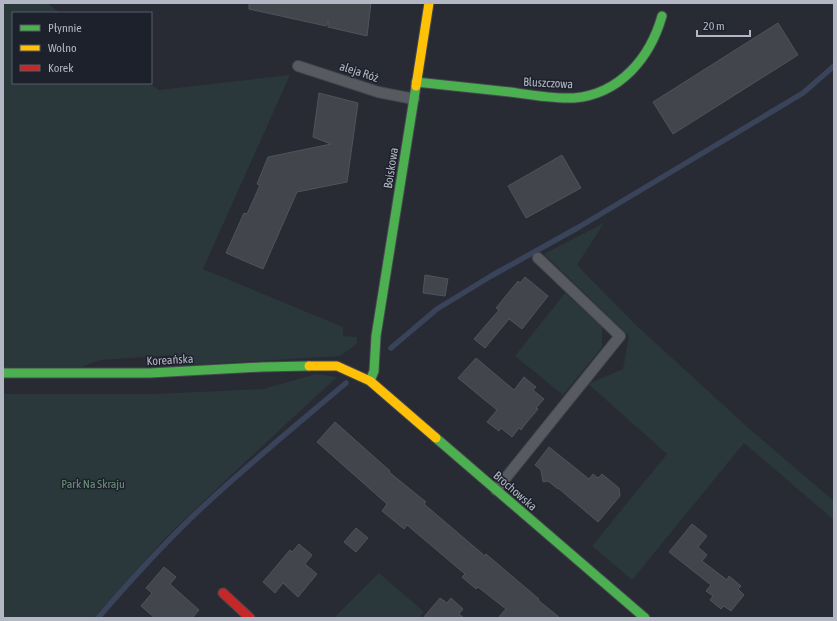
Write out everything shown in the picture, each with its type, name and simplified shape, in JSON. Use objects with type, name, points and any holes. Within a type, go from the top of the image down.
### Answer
[{"type":"street","name":"Boiskowa","points":[[370,381],[374,371],[376,336],[429,3]]},
{"type":"street","name":"Bluszczowa","points":[[416,82],[560,98],[584,97],[609,87],[624,78],[637,66],[655,39],[659,30],[662,16]]},
{"type":"street","name":"Brochowska","points":[[338,366],[370,381],[645,618]]},
{"type":"street","name":"Koreańska","points":[[3,373],[150,373],[262,367],[338,366]]},
{"type":"street","points":[[223,593],[250,618]]},
{"type":"lane","name":"aleja Róż","points":[[298,66],[378,92],[414,99]]},
{"type":"lane","points":[[496,490],[620,336],[538,258]]},
{"type":"green space","points":[[3,3],[47,3],[59,12],[12,12],[12,84],[150,84],[159,90],[290,75],[203,269],[343,327],[343,336],[357,337],[357,344],[340,356],[174,366],[172,355],[101,360],[81,367],[3,367]]},
{"type":"green space","points":[[604,223],[577,265],[638,327],[753,432],[834,501],[834,520],[744,443],[632,580],[592,546],[667,454],[588,384],[623,369],[629,336],[544,254]]},
{"type":"green space","points":[[565,293],[602,327],[602,347],[563,395],[515,356]]},
{"type":"green space","name":"Park Na Skraju","points":[[316,374],[337,377],[167,536],[94,618],[3,618],[3,394],[154,394],[263,389]]},
{"type":"green space","points":[[379,573],[424,612],[419,618],[334,618]]},
{"type":"building","points":[[249,3],[371,3],[367,36],[328,27],[328,21],[326,26],[249,9]]},
{"type":"building","points":[[778,23],[798,55],[673,134],[653,102]]},
{"type":"building","points":[[319,93],[358,103],[347,182],[297,192],[263,269],[226,253],[244,213],[247,214],[260,185],[257,184],[268,157],[331,144],[313,137]]},
{"type":"building","points":[[562,155],[581,188],[526,218],[508,186]]},
{"type":"building","points":[[425,275],[448,279],[445,296],[423,293]]},
{"type":"building","points":[[525,277],[548,296],[522,329],[509,319],[485,348],[474,339],[499,310],[496,308],[518,281],[520,283]]},
{"type":"building","points":[[476,358],[514,390],[524,377],[536,387],[533,390],[544,399],[521,430],[519,428],[512,437],[501,428],[499,431],[487,422],[497,410],[458,378]]},
{"type":"building","points":[[335,422],[390,471],[389,472],[426,502],[424,504],[485,556],[486,554],[560,618],[498,618],[506,609],[478,587],[476,589],[462,577],[465,574],[407,525],[404,529],[382,511],[387,504],[317,442]]},
{"type":"building","points":[[549,447],[589,479],[593,474],[598,478],[602,474],[619,488],[620,496],[598,522],[558,488],[548,481],[543,482],[541,470],[535,465]]},
{"type":"building","points":[[692,524],[707,536],[698,547],[707,555],[702,561],[727,580],[729,576],[741,586],[738,589],[744,595],[731,611],[724,606],[721,609],[710,600],[713,596],[706,591],[711,585],[669,552]]},
{"type":"building","points":[[356,528],[368,538],[356,552],[344,542]]},
{"type":"building","points":[[299,544],[312,555],[305,564],[317,574],[298,597],[283,583],[275,593],[263,582],[290,550],[292,552]]},
{"type":"building","points":[[164,567],[176,577],[170,584],[199,610],[192,618],[155,618],[141,606],[152,593],[146,588]]},
{"type":"building","points":[[440,598],[447,603],[451,598],[463,609],[459,614],[464,618],[423,618]]},
{"type":"waterway","points":[[391,348],[437,309],[491,276],[579,227],[803,93],[834,66]]},
{"type":"waterway","points":[[98,618],[144,566],[192,517],[346,383]]},
{"type":"traffic: fast","points":[[416,82],[550,97],[574,98],[590,95],[619,81],[631,71],[650,46],[662,16]]},
{"type":"traffic: fast","points":[[370,381],[374,371],[376,336],[416,86]]},
{"type":"traffic: fast","points":[[3,373],[150,373],[309,366]]},
{"type":"traffic: fast","points":[[436,438],[645,618]]},
{"type":"traffic: slow","points":[[416,86],[429,3]]},
{"type":"traffic: slow","points":[[309,366],[337,366],[370,381],[436,438]]},
{"type":"traffic: jam","points":[[223,593],[250,618]]}]
